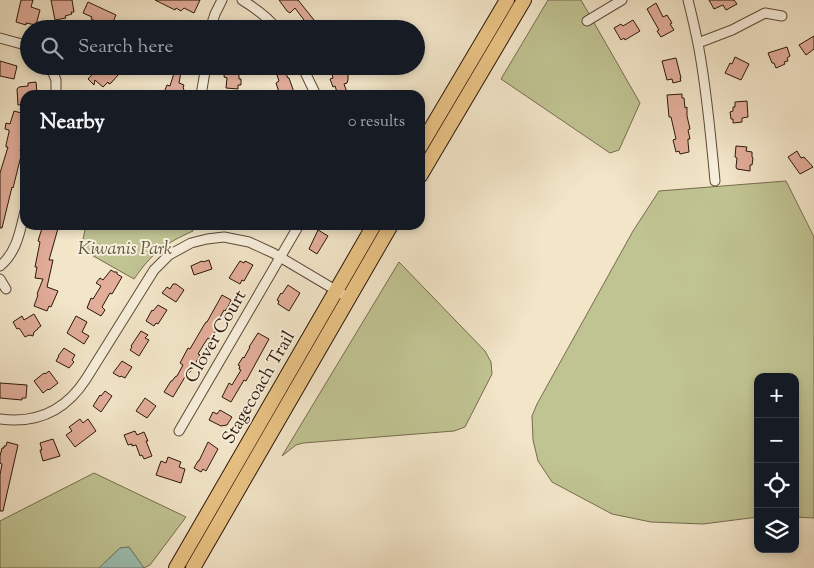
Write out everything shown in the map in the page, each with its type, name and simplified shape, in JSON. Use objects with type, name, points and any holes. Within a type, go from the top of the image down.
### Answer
[{"type":"main road","points":[[425,138],[503,1]]},
{"type":"main road","points":[[425,168],[521,6]]},
{"type":"main road","name":"Stagecoach Trail","points":[[176,568],[371,230]]},
{"type":"main road","name":"Stagecoach Trail","points":[[193,568],[388,230]]},
{"type":"street","points":[[213,20],[222,0]]},
{"type":"street","points":[[242,0],[270,20]]},
{"type":"street","points":[[587,21],[622,0]]},
{"type":"street","points":[[688,0],[698,43],[707,100],[715,181]]},
{"type":"street","points":[[503,1],[521,6]]},
{"type":"street","points":[[698,43],[732,30],[764,13],[782,16]]},
{"type":"street","points":[[0,38],[20,44]]},
{"type":"street","points":[[54,75],[56,90]]},
{"type":"street","points":[[202,90],[204,75]]},
{"type":"street","points":[[306,75],[314,90]]},
{"type":"street","points":[[0,266],[7,261],[16,245],[20,230]]},
{"type":"street","name":"Clover Court","points":[[179,431],[296,230]]},
{"type":"street","points":[[0,419],[19,420],[40,416],[70,399],[81,387],[149,277],[161,262],[191,243],[224,237],[249,242],[265,248],[349,298]]},
{"type":"street","points":[[0,279],[6,289]]},
{"type":"green space","points":[[548,0],[581,0],[640,103],[619,150],[610,153],[501,79]]},
{"type":"green space","points":[[786,181],[814,237],[814,518],[799,517],[799,373],[754,373],[754,518],[703,524],[651,522],[612,514],[552,482],[538,461],[533,440],[532,416],[537,404],[633,231],[659,191]]},
{"type":"green space","name":"Kiwanis Park","points":[[85,230],[193,231],[159,250],[134,279],[81,249]]},
{"type":"green space","points":[[399,262],[485,351],[491,362],[492,374],[465,427],[454,431],[303,443],[296,445],[282,456]]},
{"type":"green space","points":[[94,473],[186,517],[150,565],[144,568],[129,547],[120,548],[99,568],[0,568],[0,521]]},
{"type":"shaded area","points":[[129,547],[144,568],[99,568],[120,548]]},
{"type":"building","points":[[21,0],[33,0],[31,7],[40,10],[37,20],[20,20],[20,23],[16,22]]},
{"type":"building","points":[[51,0],[72,0],[74,12],[65,16],[66,18],[55,20]]},
{"type":"building","points":[[155,0],[200,0],[194,13],[184,8],[181,11],[176,8],[175,10]]},
{"type":"building","points":[[279,0],[298,0],[314,20],[304,20],[295,8],[290,13]]},
{"type":"building","points":[[709,0],[734,0],[737,4],[726,10],[723,5],[714,9]]},
{"type":"building","points":[[88,2],[116,15],[114,20],[93,20],[91,19],[92,17],[83,13]]},
{"type":"building","points":[[656,3],[663,17],[667,15],[674,30],[661,37],[647,9]]},
{"type":"building","points":[[633,20],[640,31],[625,40],[624,38],[621,40],[614,28],[621,24],[623,26]]},
{"type":"building","points":[[814,36],[814,49],[806,55],[799,45]]},
{"type":"building","points":[[787,47],[790,56],[787,58],[788,61],[776,68],[768,53]]},
{"type":"building","points":[[735,57],[749,64],[741,80],[725,73]]},
{"type":"building","points":[[676,58],[681,81],[673,83],[672,79],[667,80],[662,61]]},
{"type":"building","points":[[0,61],[17,66],[14,79],[0,76]]},
{"type":"building","points":[[92,75],[118,75],[111,83],[109,84],[108,82],[103,87],[95,80],[94,85],[88,79]]},
{"type":"building","points":[[173,75],[180,75],[179,83],[184,85],[184,90],[165,90],[167,85],[170,86]]},
{"type":"building","points":[[224,75],[239,75],[241,85],[238,85],[238,89],[226,88],[227,78],[224,77]]},
{"type":"building","points":[[277,75],[286,75],[293,90],[278,90],[276,83],[279,81]]},
{"type":"building","points":[[332,75],[348,75],[347,83],[344,84],[346,90],[336,90],[335,86],[333,87],[330,79],[333,78]]},
{"type":"building","points":[[36,82],[37,90],[20,90],[20,105],[18,105],[17,89],[28,86],[28,83]]},
{"type":"building","points":[[682,94],[685,108],[687,107],[690,139],[688,139],[689,152],[680,154],[679,151],[676,152],[673,140],[676,139],[671,117],[669,117],[667,95]]},
{"type":"building","points":[[747,101],[748,117],[742,118],[742,122],[733,123],[730,112],[735,107],[735,102]]},
{"type":"building","points":[[14,111],[20,113],[20,160],[2,228],[0,228],[0,173],[8,147],[6,145],[9,130],[5,129],[6,123],[10,124]]},
{"type":"building","points":[[736,146],[747,147],[746,151],[752,152],[753,158],[750,171],[737,169]]},
{"type":"building","points":[[797,151],[801,158],[804,157],[813,167],[800,174],[788,157]]},
{"type":"building","points":[[41,230],[58,230],[49,260],[53,260],[47,287],[58,291],[51,307],[49,306],[47,311],[34,306],[43,279],[35,278],[37,267],[35,267],[40,242],[38,241]]},
{"type":"building","points":[[318,230],[328,236],[317,254],[309,249]]},
{"type":"building","points":[[209,260],[212,269],[194,275],[191,266]]},
{"type":"building","points":[[240,261],[253,265],[244,281],[242,280],[240,284],[229,278]]},
{"type":"building","points":[[111,270],[117,272],[122,277],[102,307],[105,310],[101,316],[87,308],[91,298],[93,299],[101,286],[96,283],[100,278],[103,280]]},
{"type":"building","points":[[173,284],[184,290],[176,302],[162,293],[167,287],[170,289]]},
{"type":"building","points":[[288,285],[300,293],[289,311],[278,304],[279,301],[277,300]]},
{"type":"building","points":[[222,295],[231,300],[229,305],[224,310],[215,327],[217,328],[211,340],[208,338],[204,344],[192,370],[188,372],[173,397],[164,392],[171,381],[177,376],[183,365],[180,363],[188,348],[190,349]]},
{"type":"building","points":[[158,305],[167,310],[158,324],[156,323],[154,326],[146,321],[152,310]]},
{"type":"building","points":[[34,314],[41,326],[34,332],[33,336],[25,337],[13,322],[22,316],[24,320]]},
{"type":"building","points":[[76,316],[87,322],[82,332],[89,336],[84,344],[67,333]]},
{"type":"building","points":[[141,331],[148,335],[145,338],[149,340],[139,356],[130,350]]},
{"type":"building","points":[[258,333],[269,339],[246,381],[244,380],[231,402],[222,397],[229,383],[232,385],[241,370],[238,365]]},
{"type":"building","points":[[64,348],[75,355],[72,360],[74,362],[69,368],[56,361]]},
{"type":"building","points":[[122,361],[132,367],[125,378],[113,373]]},
{"type":"building","points":[[49,371],[58,383],[43,393],[34,381]]},
{"type":"building","points":[[0,383],[27,385],[26,398],[22,398],[22,400],[0,398]]},
{"type":"building","points":[[105,391],[112,396],[101,412],[93,406]]},
{"type":"building","points":[[145,398],[156,406],[147,418],[136,411]]},
{"type":"building","points":[[220,410],[232,417],[227,425],[221,426],[209,420],[213,412],[217,414]]},
{"type":"building","points":[[80,419],[83,423],[88,419],[96,431],[75,447],[66,435],[72,431],[69,427]]},
{"type":"building","points":[[135,431],[137,435],[144,432],[152,456],[144,459],[142,455],[140,456],[136,445],[128,445],[124,435]]},
{"type":"building","points":[[53,439],[60,456],[43,461],[40,443]]},
{"type":"building","points":[[7,442],[18,445],[3,511],[0,511],[0,475],[2,464],[0,463],[0,456],[2,448],[6,446]]},
{"type":"building","points":[[208,442],[218,449],[206,471],[203,469],[201,472],[194,468]]},
{"type":"building","points":[[168,457],[181,462],[179,467],[185,469],[181,483],[156,475],[161,461],[166,463]]}]
